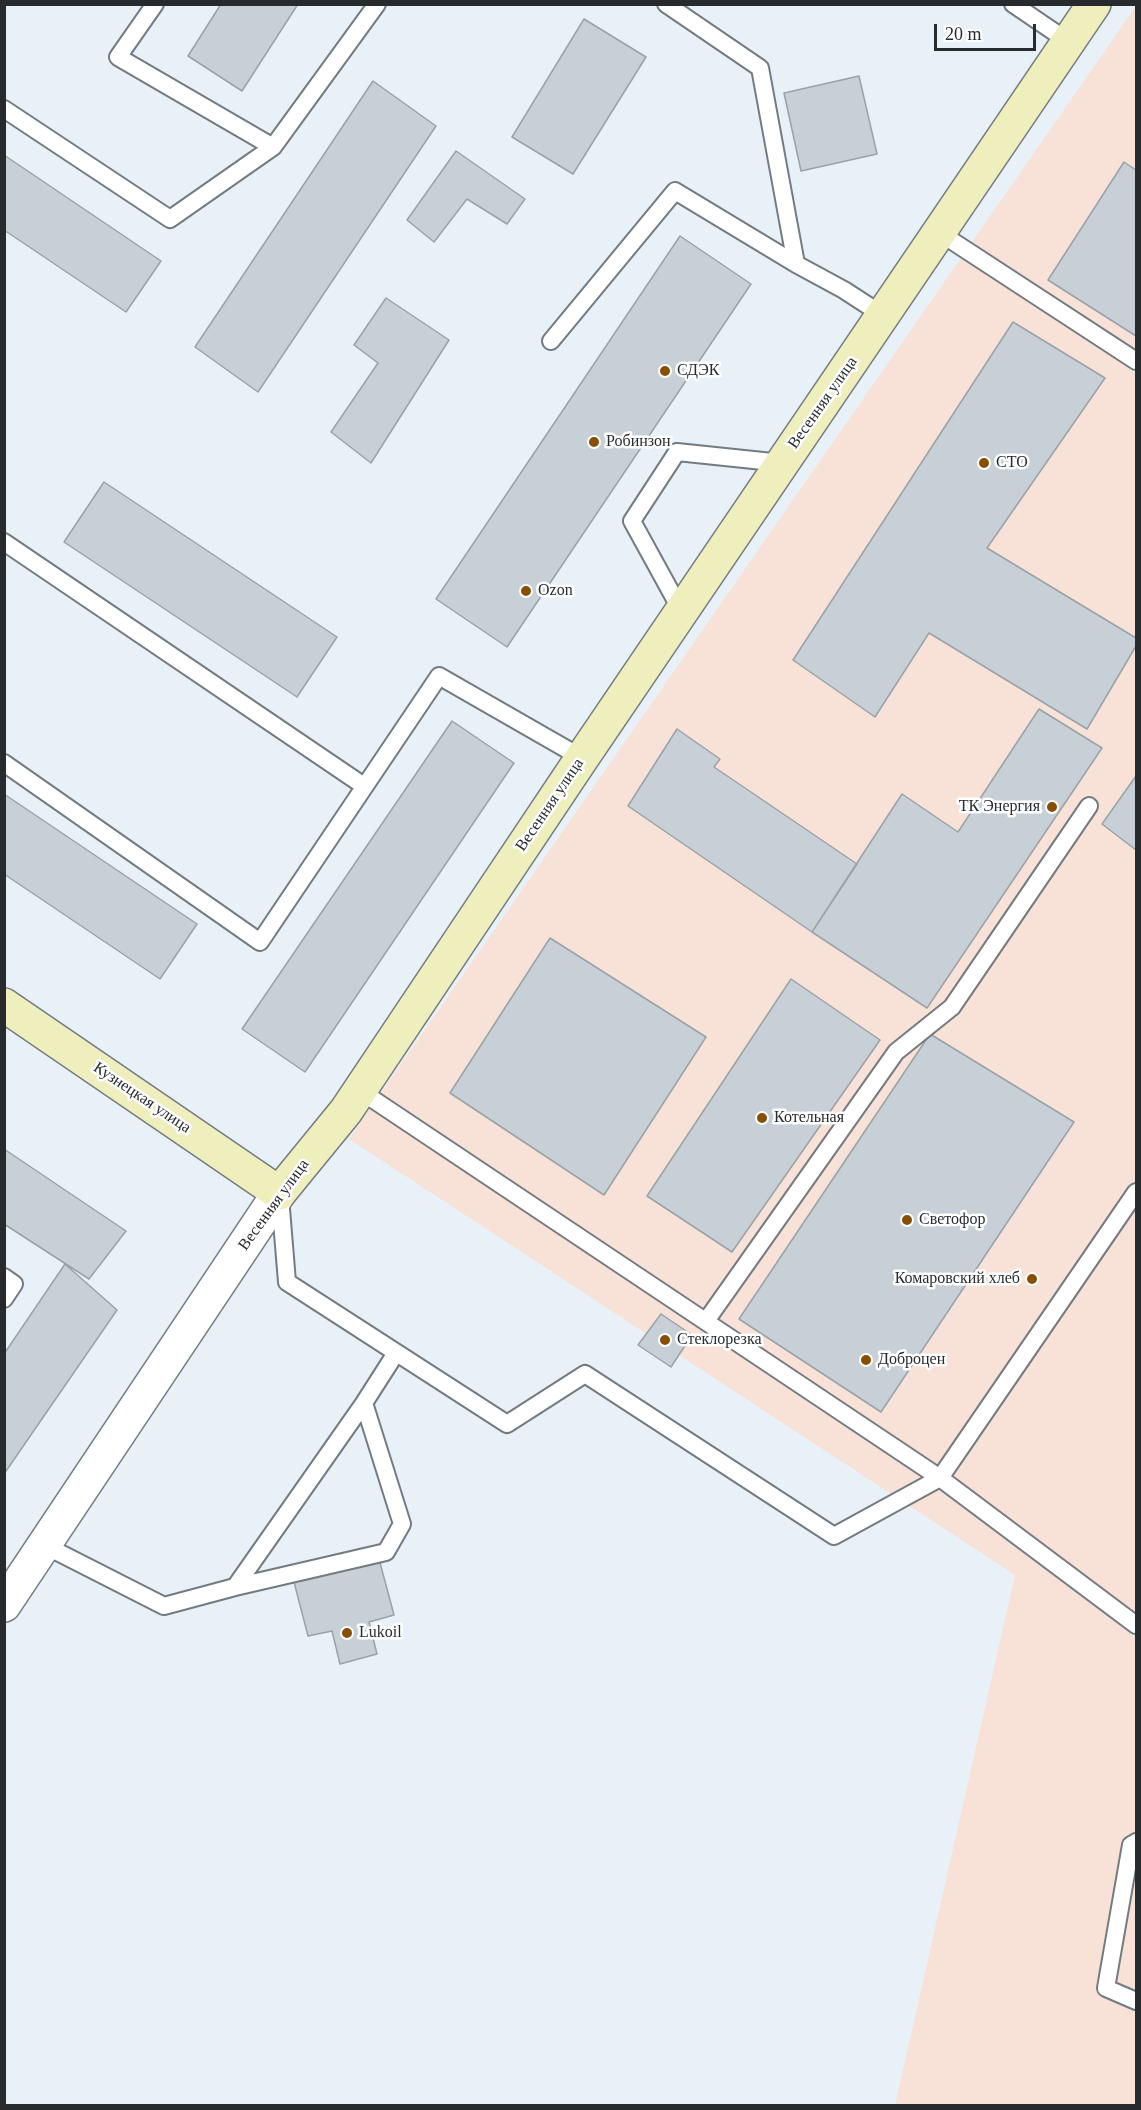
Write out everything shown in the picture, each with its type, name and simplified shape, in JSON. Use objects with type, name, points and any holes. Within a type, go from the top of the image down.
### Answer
[{"type":"main road","name":"Весенняя улица","points":[[279,1193],[346,1111],[582,758],[1094,4]]},
{"type":"main road","name":"Кузнецкая улица","points":[[4,1005],[233,1159],[279,1193]]},
{"type":"street","name":"Весенняя улица","points":[[4,1605],[279,1193]]},
{"type":"lane","points":[[155,4],[118,57],[273,147]]},
{"type":"lane","points":[[4,109],[170,219],[273,147],[378,4]]},
{"type":"lane","points":[[666,4],[760,68],[796,264]]},
{"type":"lane","points":[[1013,4],[1069,42]]},
{"type":"lane","points":[[551,341],[675,191],[884,316]]},
{"type":"lane","points":[[940,233],[1137,361]]},
{"type":"lane","points":[[682,612],[632,521],[677,452],[782,463]]},
{"type":"lane","points":[[4,542],[364,786]]},
{"type":"lane","points":[[4,763],[260,942],[439,676],[582,758]]},
{"type":"lane","points":[[706,1321],[896,1052],[952,1007],[1089,806]]},
{"type":"lane","points":[[359,1090],[940,1478],[1137,1625]]},
{"type":"lane","points":[[279,1193],[287,1282],[507,1424],[585,1374],[834,1536],[940,1478],[1137,1192]]},
{"type":"lane","points":[[4,1277],[14,1284],[4,1299]]},
{"type":"lane","points":[[235,1587],[364,1403],[396,1353]]},
{"type":"lane","points":[[44,1545],[164,1606],[386,1552],[402,1524],[364,1403]]},
{"type":"lane","points":[[1137,1842],[1131,1845],[1106,1989],[1137,2001]]},
{"type":"shaded area","points":[[1136,6],[1136,2105],[895,2105],[1015,1575],[349,1139]]},
{"type":"building","points":[[221,4],[298,4],[242,91],[188,56]]},
{"type":"building","points":[[584,19],[646,57],[573,174],[512,137]]},
{"type":"building","points":[[859,76],[877,154],[801,171],[784,93]]},
{"type":"building","points":[[373,81],[436,126],[258,392],[195,347]]},
{"type":"building","points":[[456,151],[525,199],[507,224],[467,199],[434,242],[407,220]]},
{"type":"building","points":[[4,155],[161,261],[126,312],[4,230]]},
{"type":"building","points":[[1124,162],[1136,170],[1136,336],[1048,280]]},
{"type":"building","name":"Робинзон","points":[[680,236],[751,284],[507,647],[436,599]]},
{"type":"building","points":[[386,298],[449,340],[371,463],[331,432],[378,363],[354,345]]},
{"type":"building","name":"СТО","points":[[1013,322],[1105,378],[987,548],[1136,638],[1136,646],[1087,729],[929,633],[875,717],[793,660]]},
{"type":"building","points":[[104,482],[337,637],[297,697],[64,542]]},
{"type":"building","points":[[1039,709],[1102,748],[927,1008],[812,932],[902,794],[958,832]]},
{"type":"building","points":[[452,721],[514,763],[305,1072],[242,1029]]},
{"type":"building","points":[[677,729],[720,759],[714,767],[857,864],[812,932],[628,806]]},
{"type":"building","points":[[1136,776],[1136,850],[1102,824]]},
{"type":"building","points":[[4,794],[197,924],[160,979],[4,874]]},
{"type":"building","points":[[550,938],[706,1037],[604,1195],[450,1093]]},
{"type":"building","name":"Котельная","points":[[791,979],[880,1040],[732,1252],[647,1196]]},
{"type":"building","name":"Светофор","points":[[930,1034],[1074,1122],[881,1412],[739,1319]]},
{"type":"building","points":[[4,1149],[126,1231],[89,1279],[4,1224]]},
{"type":"building","points":[[65,1264],[117,1310],[4,1474],[4,1354]]},
{"type":"building","name":"Стеклорезка","points":[[661,1314],[692,1335],[671,1367],[638,1345]]},
{"type":"building","points":[[379,1559],[394,1615],[369,1622],[377,1654],[340,1664],[332,1631],[308,1636],[294,1582]]},
{"type":"place","name":"СДЭК","points":[[665,371]]},
{"type":"place","name":"Робинзон","points":[[594,442]]},
{"type":"place","name":"СТО","points":[[984,463]]},
{"type":"place","name":"Ozon","points":[[526,591]]},
{"type":"place","name":"ТК Энергия","points":[[1052,807]]},
{"type":"place","name":"Котельная","points":[[762,1118]]},
{"type":"place","name":"Светофор","points":[[907,1220]]},
{"type":"place","name":"Комаровский хлеб","points":[[1032,1279]]},
{"type":"place","name":"Стеклорезка","points":[[665,1340]]},
{"type":"place","name":"Доброцен","points":[[866,1360]]},
{"type":"place","name":"Lukoil","points":[[347,1633]]}]
